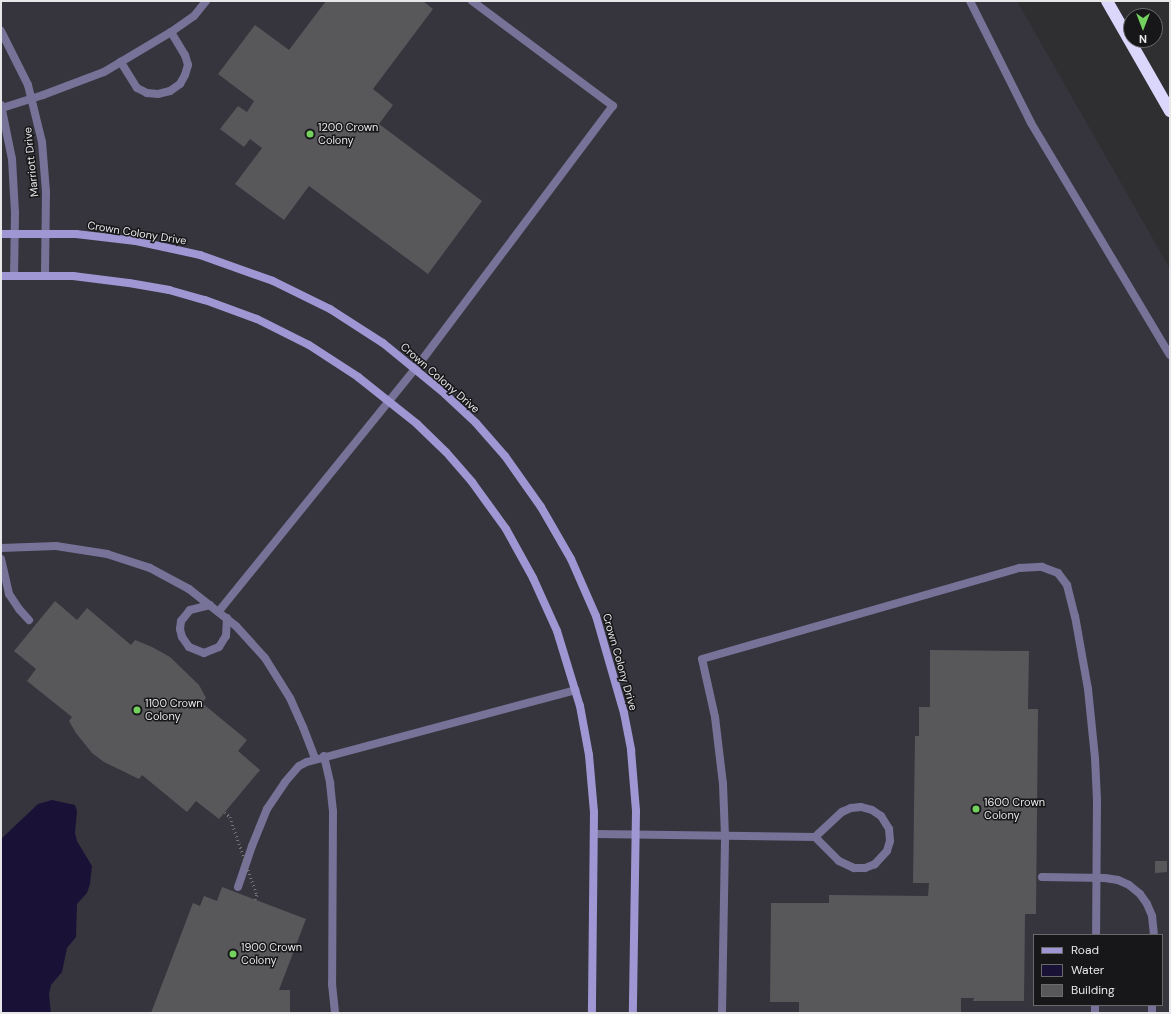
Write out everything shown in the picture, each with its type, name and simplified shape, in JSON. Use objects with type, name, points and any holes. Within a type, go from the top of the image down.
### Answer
[{"type":"highway","points":[[1107,1],[1170,111]]},
{"type":"street","points":[[2,106],[32,99],[90,78],[121,62],[171,32],[194,16],[206,1]]},
{"type":"street","points":[[219,611],[416,368],[613,106],[472,1]]},
{"type":"street","points":[[970,1],[1031,123],[1170,355]]},
{"type":"street","name":"Marriott Drive","points":[[1,31],[18,64],[32,99],[43,149],[46,233],[45,275]]},
{"type":"street","points":[[121,62],[140,90],[158,94],[173,89],[184,79],[188,65],[185,55],[171,32]]},
{"type":"street","name":"Marriott Drive","points":[[2,106],[12,159],[15,234],[14,275]]},
{"type":"street","name":"Crown Colony Drive","points":[[1,234],[46,233],[96,236],[158,245],[206,257],[253,273],[293,290],[330,309],[366,331],[416,368],[461,408],[505,456],[541,507],[571,559],[596,616],[623,706],[632,763],[636,834],[634,1013]]},
{"type":"street","points":[[1,276],[73,276],[129,283],[182,294],[238,312],[310,345],[342,365],[417,424],[459,467],[484,498],[506,529],[525,561],[557,631],[576,690],[589,755],[595,834],[592,1013]]},
{"type":"street","points":[[1,548],[56,546],[112,555],[141,564],[189,589],[219,611],[255,645],[277,676],[295,708],[315,758]]},
{"type":"street","points":[[1,559],[9,594],[19,609],[30,620]]},
{"type":"street","points":[[722,1013],[725,836],[723,784],[719,738],[711,694],[702,659],[1014,569],[1037,566],[1053,570],[1065,581],[1071,594],[1088,688],[1095,758],[1097,800],[1096,934]]},
{"type":"street","points":[[210,605],[190,610],[181,621],[180,629],[182,637],[189,647],[204,653],[219,647],[226,636],[227,618]]},
{"type":"street","points":[[238,887],[260,826],[276,795],[299,766],[315,758],[576,690]]},
{"type":"street","points":[[324,756],[334,811],[332,984],[335,1013]]},
{"type":"street","points":[[595,834],[816,837],[844,865],[860,868],[870,866],[880,860],[887,851],[890,840],[888,829],[881,816],[872,810],[861,807],[852,808],[842,812],[816,837]]},
{"type":"street","points":[[1042,877],[1097,877],[1118,880],[1129,885],[1140,894],[1150,910],[1154,934]]},
{"type":"path","points":[[225,812],[230,817],[257,895],[255,900]]},
{"type":"shaded area","points":[[1,1],[1017,1],[1170,269],[1170,1013],[1,1013]]},
{"type":"water","points":[[52,800],[75,805],[77,811],[75,833],[77,841],[92,866],[90,884],[87,893],[77,904],[76,937],[67,948],[62,972],[51,985],[49,994],[51,1013],[1,1013],[1,839],[38,804]]},
{"type":"building","name":"1200 Crown Colony","points":[[326,1],[423,1],[433,9],[373,89],[393,105],[379,124],[482,201],[428,274],[309,186],[284,220],[235,184],[262,148],[250,139],[244,147],[220,129],[238,106],[247,112],[254,101],[218,74],[255,25],[289,50]]},
{"type":"building","name":"1100 Crown Colony","points":[[55,601],[77,620],[87,608],[131,645],[135,640],[170,657],[199,685],[206,698],[202,703],[247,740],[238,751],[260,770],[219,819],[196,801],[187,812],[142,775],[139,779],[104,762],[92,753],[76,733],[69,721],[72,717],[27,681],[36,669],[14,651]]},
{"type":"building","name":"1600 Crown Colony","points":[[930,650],[1029,651],[1028,709],[1038,709],[1036,914],[1025,914],[1024,1001],[973,1001],[974,998],[961,998],[961,1013],[799,1013],[799,1002],[770,1002],[771,903],[829,903],[829,895],[928,896],[929,883],[913,883],[915,736],[919,736],[919,707],[930,707]]},
{"type":"building","points":[[1155,861],[1167,861],[1167,872],[1155,873]]},
{"type":"building","name":"1900 Crown Colony","points":[[222,887],[306,919],[279,990],[290,990],[290,1013],[151,1013],[193,903],[200,906],[204,896],[217,901]]},
{"type":"place","name":"1200 Crown Colony","points":[[310,134]]},
{"type":"place","name":"1100 Crown Colony","points":[[137,710]]},
{"type":"place","name":"1600 Crown Colony","points":[[976,809]]},
{"type":"place","name":"1900 Crown Colony","points":[[233,954]]}]
